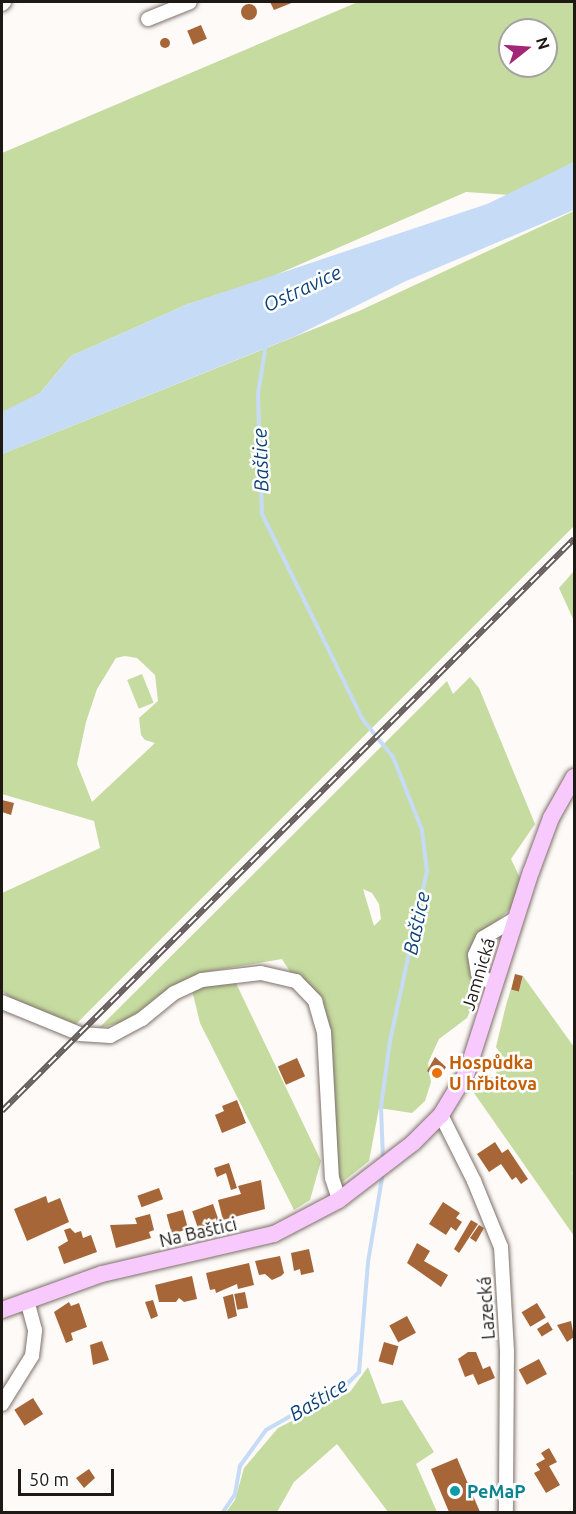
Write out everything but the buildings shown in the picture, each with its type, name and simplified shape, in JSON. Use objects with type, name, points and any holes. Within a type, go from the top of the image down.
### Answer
[{"type":"main road","name":"Jamnická","points":[[389,1163],[441,1115],[467,1072],[516,918],[552,818],[574,777]]},
{"type":"main road","name":"Na Baštici","points":[[2,1310],[102,1274],[274,1234],[339,1200],[389,1163]]},
{"type":"street","points":[[148,20],[190,2]]},
{"type":"street","points":[[495,985],[478,974],[475,956],[483,938],[516,918]]},
{"type":"street","points":[[2,1002],[80,1034],[110,1036],[142,1019],[174,993],[202,980],[261,973],[296,981],[315,1001],[324,1032],[332,1178],[339,1200]]},
{"type":"street","name":"Lazecká","points":[[441,1115],[474,1181],[501,1247],[507,1351],[506,1512]]},
{"type":"street","points":[[2,1404],[32,1356],[35,1330],[27,1300]]},
{"type":"green space","points":[[358,2],[574,2],[574,162],[510,195],[466,192],[271,277],[188,304],[71,356],[40,393],[2,414],[2,153]]},
{"type":"green space","points":[[574,211],[574,526],[73,1027],[18,1004],[2,991],[2,893],[100,848],[94,821],[2,794],[2,454],[359,311]],"holes":[[[125,656],[137,658],[155,675],[158,701],[139,718],[141,735],[145,740],[155,743],[92,802],[77,764],[86,722],[97,689],[116,658]]]},
{"type":"green space","points":[[574,571],[574,621],[559,588]]},
{"type":"green space","points":[[142,674],[154,703],[139,709],[127,680]]},
{"type":"green space","points":[[470,677],[479,688],[535,824],[511,859],[520,878],[512,907],[481,936],[471,969],[473,1004],[467,1018],[439,1039],[428,1063],[431,1082],[425,1101],[412,1113],[379,1108],[369,1161],[335,1188],[315,1001],[296,981],[282,959],[205,972],[157,997],[127,1021],[99,1028],[447,681],[453,694]],"holes":[[[363,889],[372,893],[379,904],[381,919],[374,926]]]},
{"type":"green space","points":[[523,976],[574,1047],[574,1175],[570,1170],[574,1176],[574,1236],[474,1093],[479,1078],[495,1077],[501,1055],[496,1047],[506,1005],[511,989],[519,991]]},
{"type":"green space","points":[[234,979],[321,1161],[310,1200],[294,1210],[200,1023],[191,986]]},
{"type":"green space","points":[[368,1367],[382,1404],[402,1400],[434,1452],[416,1464],[437,1512],[388,1512],[337,1444],[294,1482],[277,1512],[226,1512],[235,1500],[244,1468],[278,1428],[350,1392]]},
{"type":"water","name":"Ostravice","points":[[574,162],[574,210],[406,281],[296,336],[2,454],[2,412],[40,393],[71,356],[188,304],[487,204]]},
{"type":"waterway","name":"Baštice","points":[[266,344],[258,394],[262,514],[363,720],[393,757],[422,830],[427,871],[390,1041],[381,1107],[383,1158]]},
{"type":"waterway","name":"Baštice","points":[[223,1512],[235,1494],[240,1466],[266,1430],[347,1384],[359,1372],[368,1262],[383,1172]]},
{"type":"railway","points":[[2,1111],[574,539]]},
{"type":"place","name":"Hospůdka U hřbitova","points":[[437,1073]]},
{"type":"place","name":"PeMaP","points":[[455,1491]]}]
